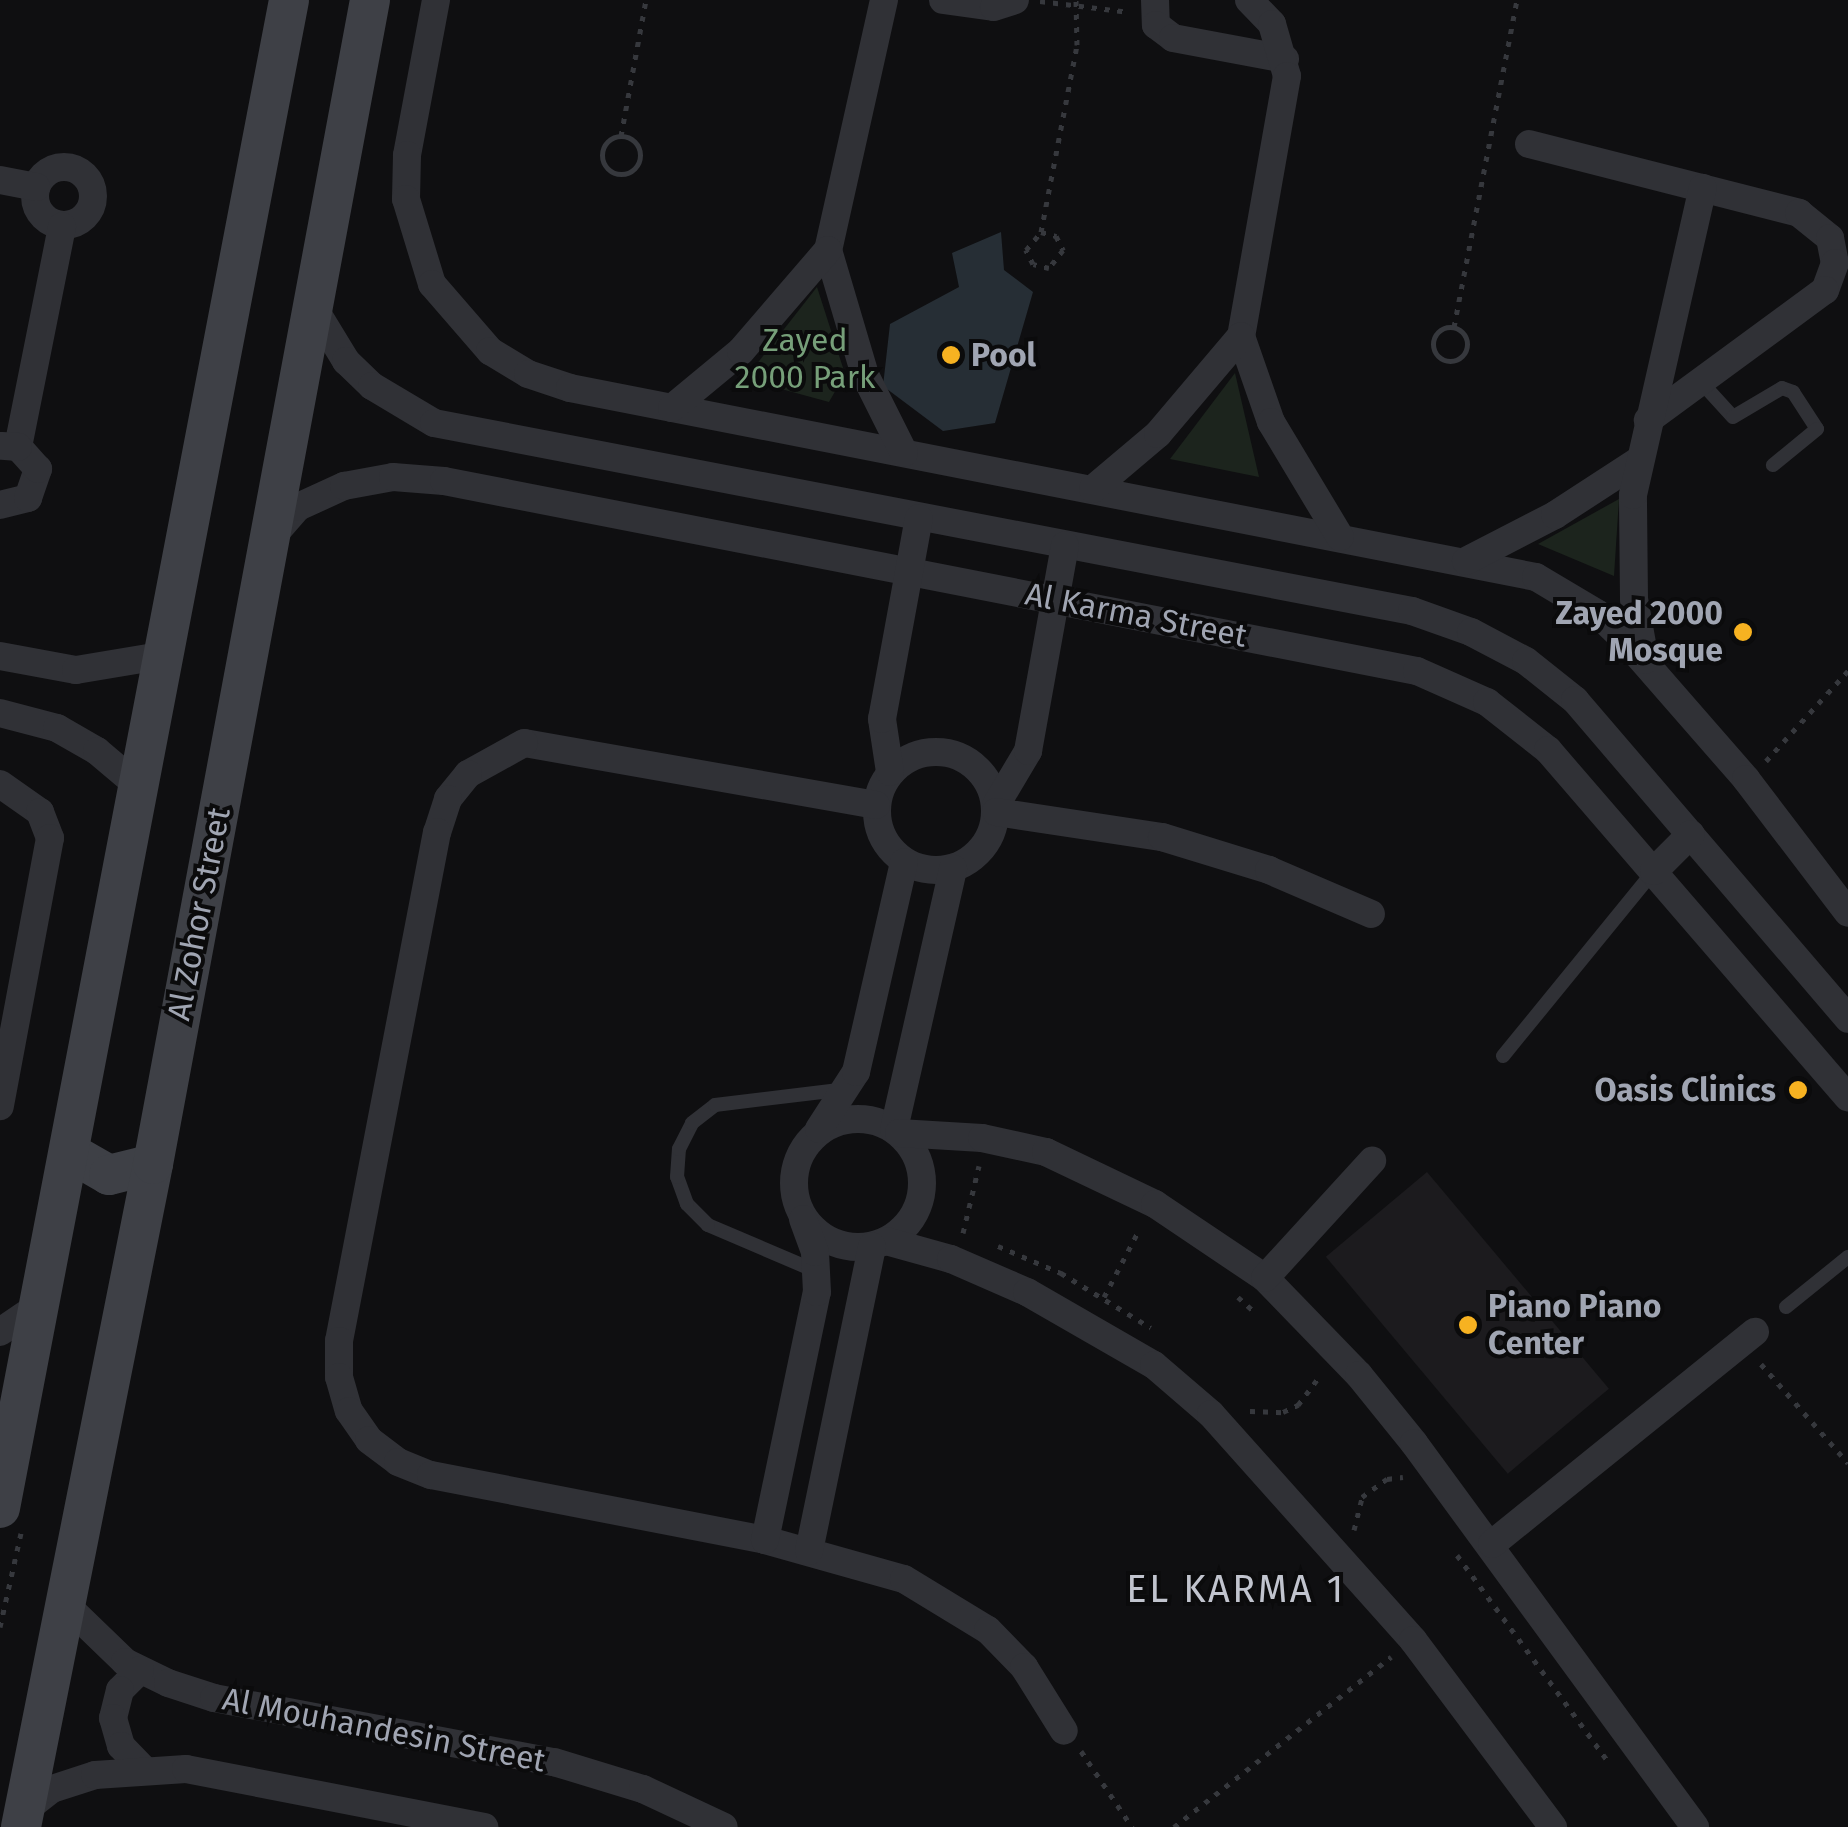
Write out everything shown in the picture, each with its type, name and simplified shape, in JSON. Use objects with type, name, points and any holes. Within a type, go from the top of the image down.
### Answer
[{"type":"main road","points":[[2,1482],[42,1304],[142,789],[289,0]]},
{"type":"main road","name":"Al Zohor Street","points":[[23,1819],[153,1164],[370,0]]},
{"type":"main road","points":[[69,1152],[109,1175],[153,1164]]},
{"type":"street","points":[[436,0],[407,170],[415,243],[432,284],[458,320],[528,374],[672,408],[1518,572],[1568,593],[1598,614],[1838,886],[1848,913]]},
{"type":"street","points":[[672,408],[740,351],[828,250],[884,0]]},
{"type":"street","points":[[943,0],[994,7],[1016,0]]},
{"type":"street","points":[[1249,0],[1272,24],[1286,59],[1242,336],[1271,422],[1340,537]]},
{"type":"street","points":[[1154,8],[1173,38],[1286,59]]},
{"type":"street","points":[[1529,144],[1812,219],[1830,238],[1835,262],[1825,290],[1648,420]]},
{"type":"street","points":[[0,505],[28,498],[37,485],[38,470],[9,447],[62,226],[90,211],[89,179],[60,166],[36,187]]},
{"type":"street","points":[[0,180],[36,187]]},
{"type":"street","points":[[36,187],[46,219],[62,226]]},
{"type":"street","points":[[1647,667],[1631,564],[1638,461],[1703,188]]},
{"type":"street","points":[[828,250],[860,362],[904,453]]},
{"type":"street","name":"Al Karma Street","points":[[311,303],[359,374],[434,422],[1412,611],[1471,632],[1526,662],[1575,700],[1848,1020]]},
{"type":"street","points":[[1093,490],[1188,403],[1242,336]]},
{"type":"street","points":[[1466,561],[1555,515],[1638,461]]},
{"type":"street","name":"Al Karma Street","points":[[269,540],[298,507],[344,486],[394,477],[444,481],[1379,662],[1453,684],[1548,750],[1848,1097]]},
{"type":"street","points":[[919,518],[882,718],[890,772],[876,805],[878,827],[904,862],[927,871],[953,870],[976,857],[991,837],[996,808],[1028,751],[1065,545]]},
{"type":"street","points":[[0,656],[76,670],[166,656]]},
{"type":"street","points":[[0,712],[57,728],[97,751],[142,789]]},
{"type":"street","points":[[876,805],[524,742],[468,774],[448,799],[437,832],[339,1341],[339,1377],[350,1411],[370,1440],[398,1462],[431,1475],[765,1540],[904,1579],[948,1602],[1024,1667],[1062,1725]]},
{"type":"street","points":[[890,772],[931,752],[954,754],[982,774],[996,808]]},
{"type":"street","points":[[0,784],[40,812],[50,838],[0,1106]]},
{"type":"street","points":[[996,808],[1162,837],[1269,870],[1372,914]]},
{"type":"street","points":[[1654,871],[1692,834]]},
{"type":"street","points":[[765,1540],[818,1272],[800,1213],[794,1171],[814,1134],[848,1089],[904,862]]},
{"type":"street","points":[[896,1131],[953,870]]},
{"type":"street","points":[[814,1134],[839,1120],[867,1119],[896,1131],[1097,1173],[1213,1238],[1265,1278],[1359,1375],[1492,1544],[1695,1827]]},
{"type":"street","points":[[809,1551],[879,1244],[916,1212],[922,1191],[913,1150],[896,1131]]},
{"type":"street","points":[[1265,1278],[1372,1161]]},
{"type":"street","points":[[800,1213],[830,1242],[879,1244],[951,1259],[1027,1292],[1154,1365],[1264,1468],[1413,1640],[1553,1827]]},
{"type":"street","points":[[0,1332],[42,1304]]},
{"type":"street","points":[[1492,1544],[1748,1337]]},
{"type":"street","name":"Al Mouhandesin Street","points":[[64,1603],[87,1632],[140,1670],[214,1698],[554,1762],[643,1789],[724,1827]]},
{"type":"street","points":[[140,1670],[120,1690],[113,1718],[121,1746],[142,1768]]},
{"type":"street","points":[[23,1819],[52,1789],[142,1768],[186,1769],[484,1827]]},
{"type":"lane","points":[[1702,382],[1733,417],[1778,389],[1793,392],[1816,429],[1773,465]]},
{"type":"lane","points":[[1502,1056],[1654,871]]},
{"type":"lane","points":[[818,1272],[708,1225],[688,1204],[678,1177],[679,1148],[692,1123],[715,1105],[848,1089]]},
{"type":"lane","points":[[1786,1306],[1848,1257]]},
{"type":"path","points":[[621,136],[646,0]]},
{"type":"path","points":[[1032,0],[1154,8]]},
{"type":"path","points":[[1454,327],[1517,0]]},
{"type":"path","points":[[1041,232],[1056,236],[1063,250],[1049,268],[1028,258],[1028,242],[1041,232],[1077,44],[1076,3]]},
{"type":"path","points":[[621,136],[639,149],[637,164],[625,173],[610,170],[602,156],[607,142],[621,136]]},
{"type":"path","points":[[1454,327],[1468,343],[1462,357],[1447,362],[1434,352],[1434,337],[1454,327]]},
{"type":"path","points":[[1746,780],[1809,720],[1848,671]]},
{"type":"path","points":[[981,1150],[996,1168]]},
{"type":"path","points":[[951,1259],[981,1150]]},
{"type":"path","points":[[1124,1222],[1153,1238]]},
{"type":"path","points":[[1104,1297],[1139,1230]]},
{"type":"path","points":[[1234,1294],[1262,1319]]},
{"type":"path","points":[[1748,1337],[1848,1463]]},
{"type":"path","points":[[1310,1363],[1333,1387]]},
{"type":"path","points":[[1250,1412],[1283,1412],[1298,1405],[1321,1373]]},
{"type":"path","points":[[1391,1461],[1414,1492]]},
{"type":"path","points":[[1357,1542],[1355,1511],[1362,1497],[1387,1479],[1403,1477]]},
{"type":"path","points":[[1446,1538],[1610,1764]]},
{"type":"path","points":[[1174,1827],[1413,1640]]},
{"type":"path","points":[[1062,1725],[1132,1827]]},
{"type":"shaded area","name":"Pool","points":[[1001,232],[1004,270],[1033,292],[995,423],[943,431],[883,386],[890,324],[959,287],[952,253]]},
{"type":"shaded area","name":"Piano Piano Center","points":[[1427,1172],[1609,1389],[1508,1474],[1326,1257]]},
{"type":"green space","name":"Zayed 2000 Park","points":[[817,287],[845,374],[829,402],[745,379]]},
{"type":"green space","points":[[1235,373],[1259,477],[1170,459]]},
{"type":"green space","points":[[1619,499],[1614,576],[1538,544]]},
{"type":"place","name":"Pool","points":[[951,355]]},
{"type":"place","name":"Zayed 2000 Mosque","points":[[1743,632]]},
{"type":"place","name":"Oasis Clinics","points":[[1798,1090]]},
{"type":"place","name":"Piano Piano Center","points":[[1468,1325]]},
{"type":"district","name":"EL KARMA 1","points":[[1236,1590]]}]
